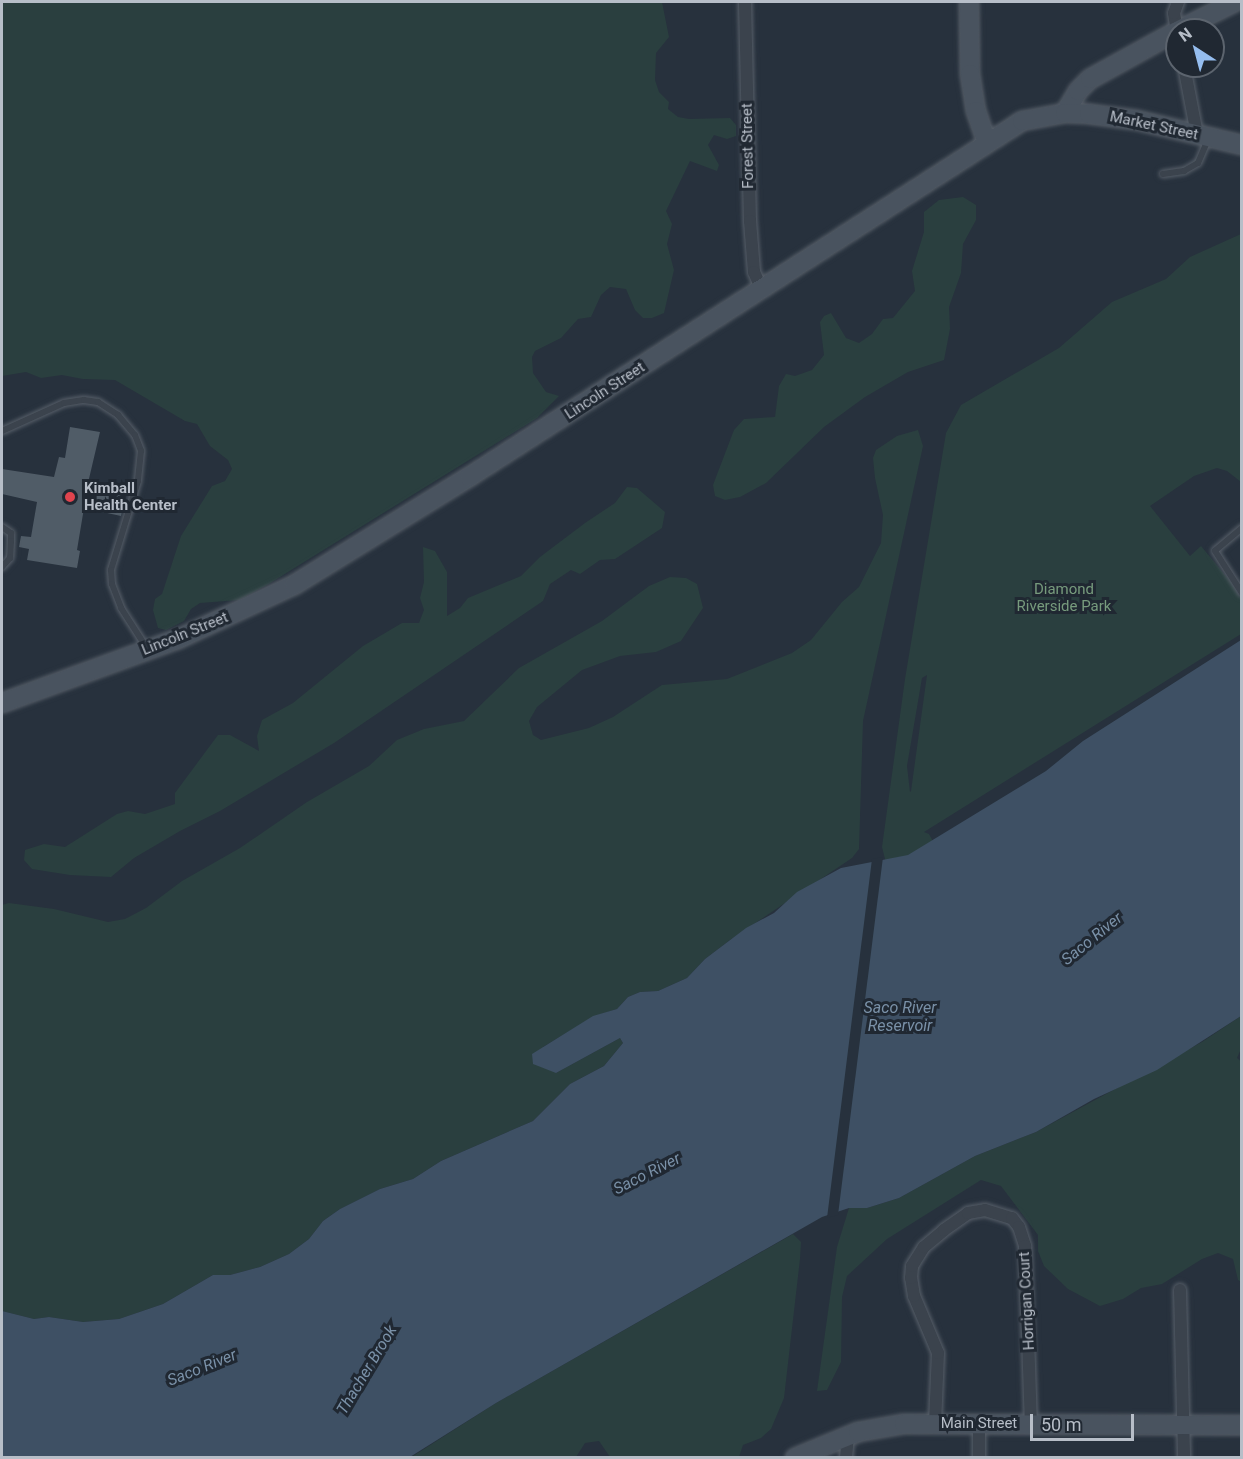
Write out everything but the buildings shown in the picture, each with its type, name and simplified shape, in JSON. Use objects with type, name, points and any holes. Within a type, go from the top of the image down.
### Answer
[{"type":"street","name":"Forest Street","points":[[745,2],[750,221],[754,272],[762,290]]},
{"type":"street","points":[[969,2],[970,74],[976,111],[987,143]]},
{"type":"street","points":[[1175,18],[1174,13],[1178,2]]},
{"type":"street","points":[[1204,18],[1235,2]]},
{"type":"street","points":[[1065,113],[1078,91],[1090,79],[1165,38]]},
{"type":"street","points":[[1187,78],[1203,136]]},
{"type":"street","name":"Lincoln Street","points":[[2,703],[148,650],[265,600],[331,564],[762,290],[1022,121],[1065,113]]},
{"type":"street","name":"Market Street","points":[[1065,113],[1136,120],[1242,145]]},
{"type":"street","name":"Horrigan Court","points":[[935,1424],[938,1353],[914,1296],[912,1266],[924,1247],[944,1230],[968,1213],[985,1210],[1012,1218],[1019,1227],[1024,1246],[1030,1424]]},
{"type":"street","points":[[1180,1290],[1184,1458]]},
{"type":"street","name":"Main Street","points":[[795,1458],[848,1436],[884,1426],[935,1424],[1242,1425]]},
{"type":"street","points":[[979,1424],[979,1458]]},
{"type":"street","points":[[846,1458],[848,1436]]},
{"type":"lane","points":[[1163,174],[1184,171],[1198,163],[1203,136]]},
{"type":"lane","points":[[2,431],[64,402],[84,400],[98,402],[118,415],[135,435],[141,451],[138,481],[111,570],[112,584],[121,608],[148,650]]},
{"type":"lane","points":[[2,527],[11,533],[11,541],[10,558],[2,567]]},
{"type":"lane","points":[[1242,528],[1215,551],[1242,593]]},
{"type":"green space","points":[[2,2],[662,2],[669,37],[656,53],[655,80],[659,92],[669,102],[668,109],[678,117],[689,119],[730,118],[736,125],[736,136],[727,139],[714,135],[708,145],[719,165],[717,171],[690,161],[666,211],[672,224],[667,244],[674,270],[664,313],[652,318],[643,318],[635,310],[626,289],[610,287],[601,295],[591,317],[578,319],[561,338],[535,351],[532,357],[533,373],[546,392],[559,396],[537,418],[267,585],[239,600],[200,603],[191,609],[184,621],[166,630],[158,628],[153,610],[155,599],[162,594],[181,536],[212,486],[225,481],[232,469],[228,460],[210,446],[197,424],[185,421],[115,380],[83,379],[62,375],[41,378],[26,372],[2,376]]},
{"type":"green space","points":[[963,197],[976,205],[976,220],[963,244],[961,273],[949,307],[950,329],[944,360],[908,372],[865,397],[824,427],[766,483],[740,497],[725,500],[715,496],[713,485],[734,430],[744,419],[775,417],[779,386],[786,374],[795,376],[812,370],[824,355],[820,322],[824,316],[831,313],[846,338],[859,343],[872,334],[883,319],[893,318],[915,291],[912,271],[924,232],[924,212],[939,200]]},
{"type":"green space","name":"Diamond Riverside Park","points":[[1241,234],[1241,482],[1227,471],[1217,468],[1194,476],[1150,506],[1190,556],[1201,546],[1230,581],[1241,599],[1241,634],[924,832],[929,834],[935,845],[887,867],[882,847],[905,679],[946,433],[961,405],[1059,348],[1112,302],[1166,279],[1190,257]],"holes":[[[927,675],[911,791],[907,766],[922,678]]]},
{"type":"green space","points":[[918,430],[923,446],[863,721],[859,849],[852,858],[730,940],[705,959],[687,978],[658,991],[640,992],[628,997],[617,1009],[593,1017],[543,1047],[556,1073],[620,1038],[623,1043],[604,1066],[570,1084],[533,1121],[441,1161],[413,1179],[380,1189],[340,1209],[323,1221],[309,1239],[289,1254],[260,1267],[230,1275],[213,1275],[163,1304],[119,1319],[83,1322],[49,1317],[34,1319],[2,1311],[2,905],[9,903],[54,909],[108,922],[125,919],[146,908],[182,881],[240,848],[307,802],[369,766],[397,740],[424,729],[464,721],[519,668],[602,621],[649,586],[670,577],[686,578],[697,584],[703,608],[681,641],[656,652],[620,656],[582,670],[537,707],[529,721],[533,735],[541,740],[589,728],[613,717],[662,685],[727,679],[792,653],[811,640],[842,602],[859,587],[881,543],[883,515],[875,478],[873,458],[876,450],[897,436]]},
{"type":"green space","points":[[627,487],[637,488],[665,512],[662,528],[615,559],[600,560],[580,574],[571,570],[550,584],[543,601],[334,743],[220,811],[134,858],[111,877],[70,875],[32,869],[24,860],[25,850],[44,844],[65,847],[117,814],[128,811],[145,814],[175,804],[175,793],[218,735],[230,735],[259,751],[257,736],[262,720],[293,703],[363,646],[402,623],[419,623],[424,610],[420,598],[424,582],[423,547],[435,551],[447,572],[447,616],[460,608],[468,598],[521,576],[540,557],[615,503]]},
{"type":"green space","points":[[1241,1016],[1241,1049],[1237,1058],[1242,1062],[1241,1282],[1238,1280],[1233,1259],[1218,1253],[1202,1259],[1162,1284],[1141,1288],[1123,1299],[1100,1306],[1068,1289],[1044,1266],[1038,1251],[1038,1235],[1001,1186],[981,1180],[887,1239],[847,1276],[842,1297],[841,1362],[827,1390],[817,1391],[837,1247],[849,1208],[867,1208],[899,1198],[975,1156],[1036,1132],[1202,1042]]},
{"type":"green space","points":[[793,1234],[801,1242],[784,1398],[771,1429],[761,1438],[743,1445],[739,1457],[610,1457],[599,1441],[585,1443],[576,1457],[410,1458],[496,1403]]},
{"type":"water","name":"Saco River Reservoir","points":[[1241,640],[1241,1016],[1157,1070],[1094,1099],[1036,1132],[975,1156],[899,1198],[867,1208],[849,1208],[822,1217],[496,1403],[410,1457],[2,1457],[2,1311],[34,1319],[49,1317],[83,1322],[119,1319],[163,1304],[213,1275],[230,1275],[260,1267],[289,1254],[309,1239],[323,1221],[340,1209],[380,1189],[413,1179],[441,1161],[533,1121],[570,1084],[604,1066],[623,1043],[620,1038],[556,1073],[533,1064],[532,1054],[593,1016],[617,1009],[628,997],[640,992],[658,991],[687,978],[705,959],[746,928],[774,913],[797,892],[841,868],[908,855],[1046,771],[1083,741]]},
{"type":"pier","points":[[883,857],[838,1215],[827,1218],[872,859]]},
{"type":"place","name":"Kimball Health Center","points":[[70,497]]},
{"type":"water label","name":"Saco River","points":[[1092,939]]},
{"type":"water label","name":"Saco River","points":[[647,1174]]},
{"type":"water label","name":"Saco River","points":[[202,1368]]},
{"type":"water label","name":"Thacher Brook","points":[[367,1370]]}]
